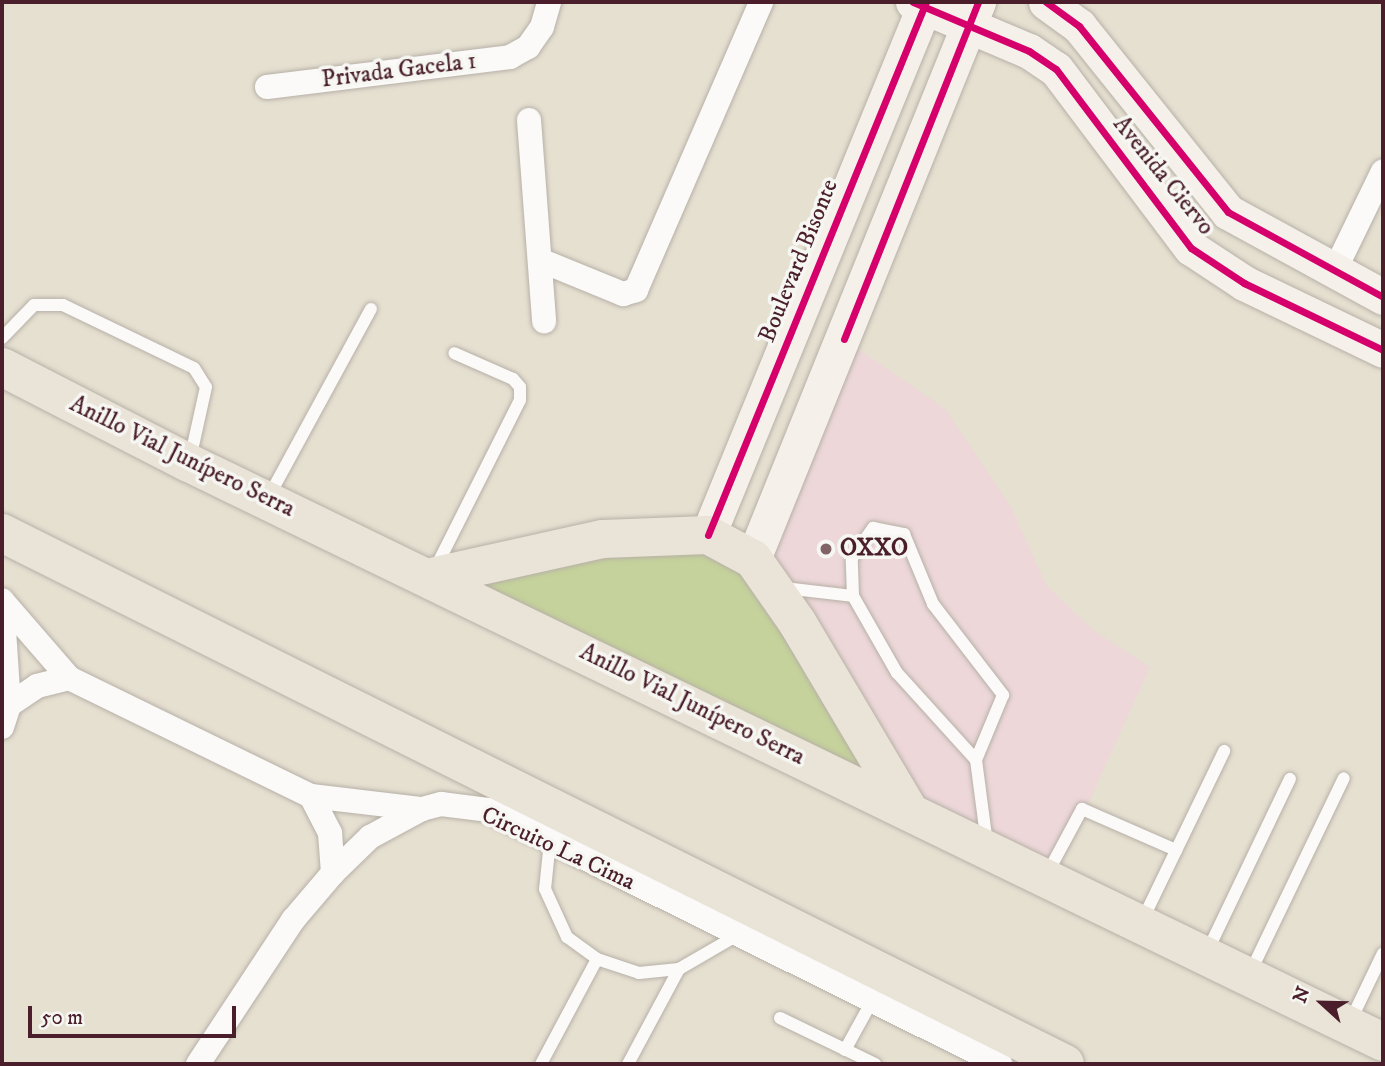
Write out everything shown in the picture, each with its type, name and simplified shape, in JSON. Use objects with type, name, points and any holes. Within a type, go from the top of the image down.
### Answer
[{"type":"highway","name":"Anillo Vial Junípero Serra","points":[[2,367],[189,463],[431,577],[1383,1042]]},
{"type":"highway","points":[[2,533],[1065,1064]]},
{"type":"highway","points":[[431,577],[603,539],[708,536],[763,573],[910,812]]},
{"type":"street","name":"Privada Gacela 1","points":[[267,87],[510,57],[528,47],[542,27],[550,2]]},
{"type":"street","points":[[540,260],[623,294],[636,290],[761,2]]},
{"type":"street","name":"Avenida Ciervo","points":[[1046,2],[1079,26],[1228,212],[1334,274],[1383,297]]},
{"type":"street","name":"Avenida Ciervo","points":[[921,3],[974,13],[1056,69],[1191,248],[1244,283],[1383,350]]},
{"type":"street","name":"Boulevard Bisonte","points":[[708,536],[921,3]]},
{"type":"street","points":[[763,573],[820,393],[974,13]]},
{"type":"street","points":[[529,120],[544,321]]},
{"type":"street","points":[[1334,274],[1383,172]]},
{"type":"street","points":[[773,376],[820,393]]},
{"type":"street","points":[[3,602],[69,678],[311,796],[422,809]]},
{"type":"street","points":[[3,602],[5,716]]},
{"type":"street","points":[[5,716],[37,686],[69,678]]},
{"type":"street","points":[[311,796],[330,833],[333,873]]},
{"type":"street","name":"Circuito La Cima","points":[[198,1064],[293,920],[333,873],[370,837],[422,809],[441,804],[488,810],[736,936],[1000,1064]]},
{"type":"lane","points":[[2,338],[34,304],[63,305],[194,368],[206,387],[189,463]]},
{"type":"lane","points":[[267,500],[372,309]]},
{"type":"lane","points":[[431,577],[520,400],[520,387],[513,379],[454,353]]},
{"type":"lane","points":[[976,760],[897,673],[853,596],[852,558],[873,528],[904,534],[933,604],[1003,695],[976,760],[988,850]]},
{"type":"lane","points":[[763,573],[853,596]]},
{"type":"lane","points":[[1140,924],[1224,751]]},
{"type":"lane","points":[[1248,976],[1344,778]]},
{"type":"lane","points":[[1205,955],[1290,779]]},
{"type":"lane","points":[[1045,878],[1082,809],[1176,850]]},
{"type":"lane","points":[[550,841],[545,889],[567,937],[597,959],[639,973],[678,969],[736,936]]},
{"type":"lane","points":[[1348,1025],[1383,953]]},
{"type":"lane","points":[[541,1064],[597,959]]},
{"type":"lane","points":[[628,1064],[678,969]]},
{"type":"lane","points":[[845,1050],[872,1001]]},
{"type":"lane","points":[[780,1018],[875,1064]]},
{"type":"shaded area","points":[[844,339],[945,409],[1010,505],[1046,585],[1094,631],[1150,667],[1053,882],[910,812],[753,559]]},
{"type":"green space","points":[[603,539],[753,559],[910,812],[431,577]]},
{"type":"cycle path","points":[[913,2],[1029,51],[1056,69],[1191,248],[1244,283],[1383,350]]},
{"type":"cycle path","points":[[708,535],[926,2]]},
{"type":"cycle path","points":[[844,339],[978,2]]},
{"type":"cycle path","points":[[1046,2],[1079,26],[1228,212],[1383,297]]},
{"type":"place","name":"OXXO","points":[[826,549]]}]
